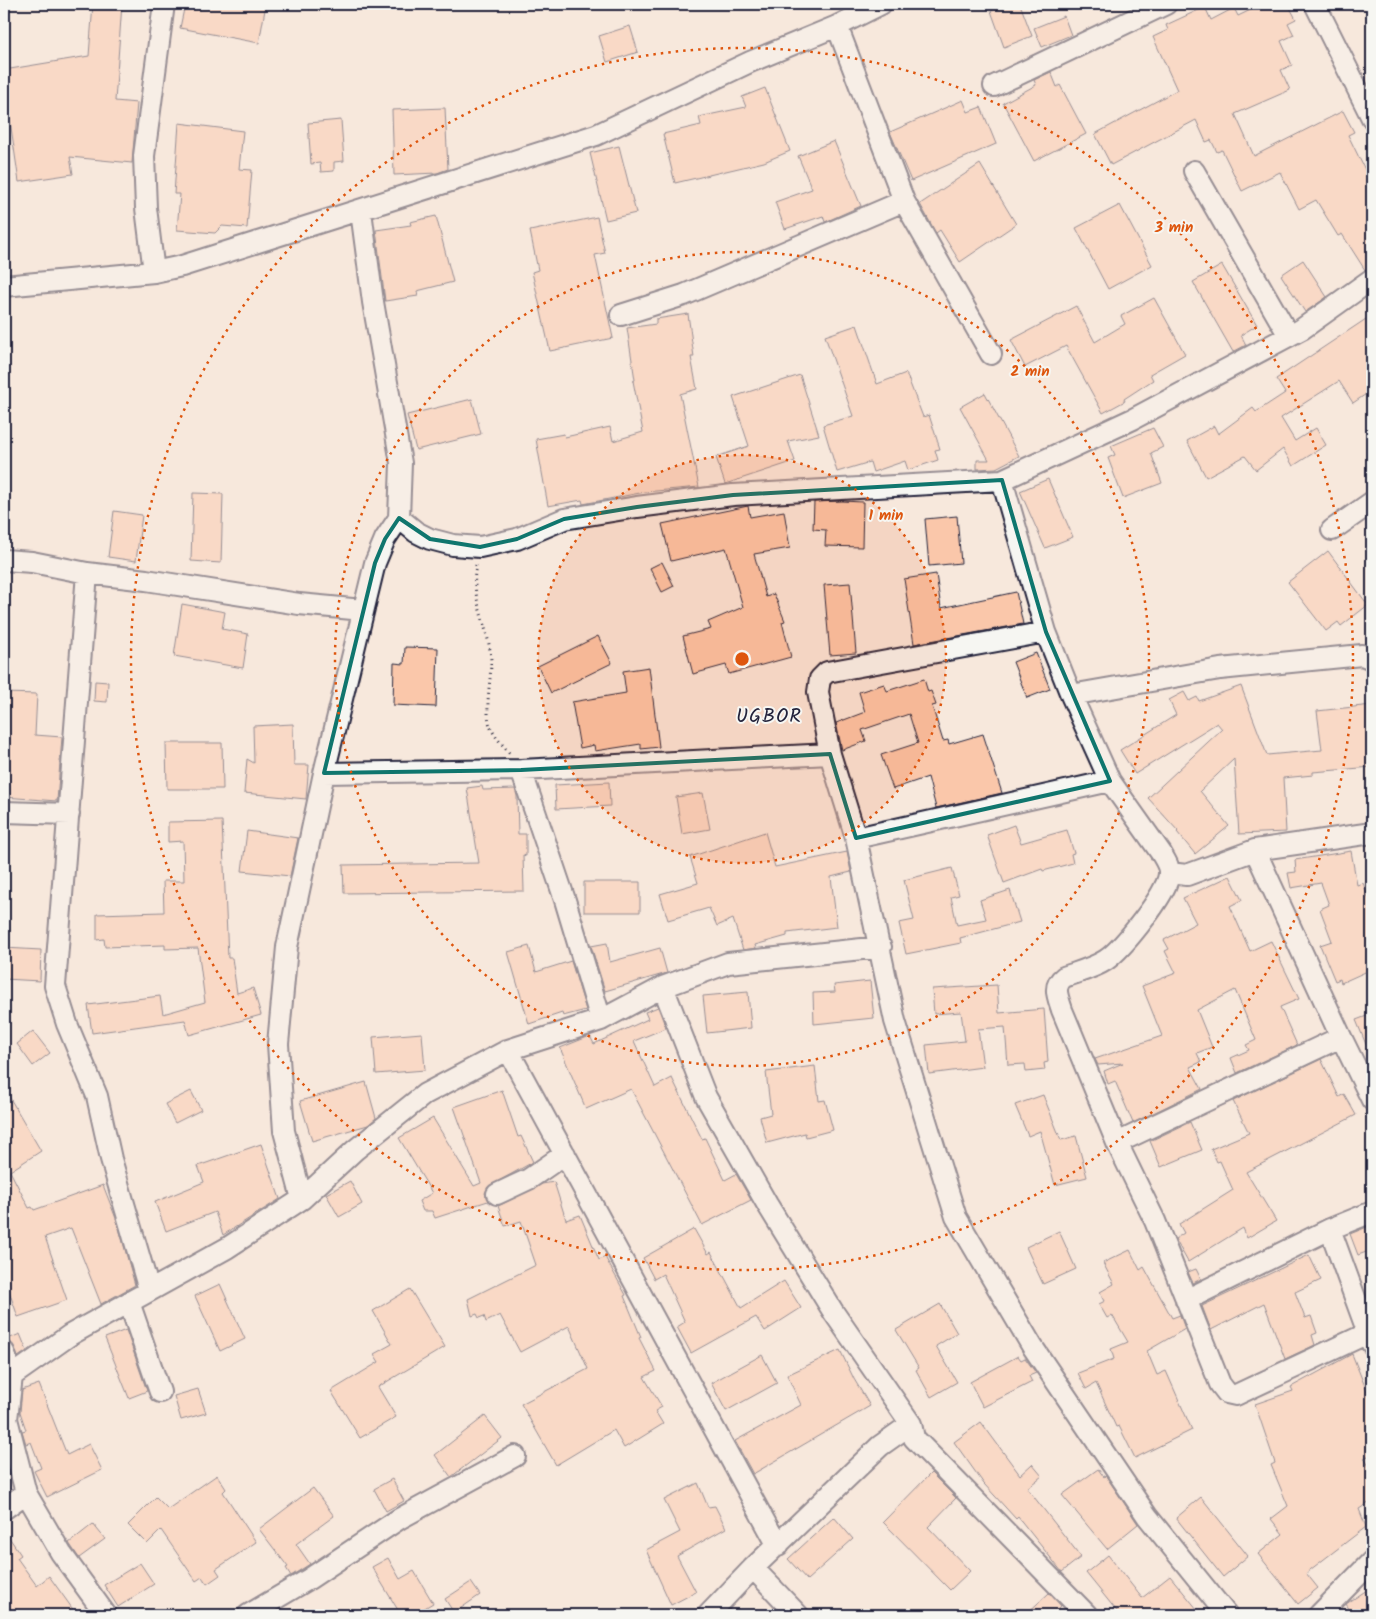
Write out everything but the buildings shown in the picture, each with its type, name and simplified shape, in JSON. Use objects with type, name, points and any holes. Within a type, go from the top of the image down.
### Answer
[{"type":"street","points":[[154,272],[146,208],[144,156],[164,4]]},
{"type":"street","points":[[4,286],[154,272],[182,266],[361,211],[596,135],[750,62],[837,26],[880,4]]},
{"type":"street","points":[[994,86],[1166,4]]},
{"type":"street","points":[[1315,4],[1372,118]]},
{"type":"street","points":[[837,26],[904,201],[991,354]]},
{"type":"street","points":[[1194,171],[1289,336]]},
{"type":"street","points":[[621,315],[684,295],[904,201]]},
{"type":"street","points":[[302,1199],[284,1131],[278,1044],[287,947],[324,773],[374,563],[385,539],[399,518],[401,463],[373,302],[361,211]]},
{"type":"street","points":[[399,518],[416,532],[430,539],[453,545],[480,547],[517,539],[564,520],[646,506],[732,495],[1002,480],[1133,419],[1289,336],[1372,279]]},
{"type":"street","points":[[1002,480],[1046,632],[1071,695],[1110,780],[1161,853],[1169,873],[1168,880],[1137,929],[1120,949],[1105,961],[1064,977],[1059,981],[1056,988],[1062,1010],[1117,1142],[1155,1221],[1224,1391],[1232,1395],[1244,1393],[1370,1338],[1330,1229]]},
{"type":"street","points":[[1332,530],[1372,502]]},
{"type":"street","points":[[4,560],[32,562],[87,573],[146,580],[299,604],[363,610]]},
{"type":"street","points":[[87,573],[55,986],[67,1024],[97,1096],[111,1159],[149,1290]]},
{"type":"street","points":[[1046,632],[827,672],[820,679],[818,692],[830,754],[856,838],[881,947],[895,1021],[956,1217],[1032,1346],[1147,1516],[1227,1615]]},
{"type":"street","points":[[1071,695],[1220,669],[1362,655],[1372,659]]},
{"type":"street","points":[[324,773],[521,770],[830,754]]},
{"type":"street","points":[[521,770],[565,900],[601,1020]]},
{"type":"street","points":[[856,838],[1110,780]]},
{"type":"street","points":[[4,812],[69,814]]},
{"type":"street","points":[[1169,873],[1187,875],[1255,850],[1372,833]]},
{"type":"street","points":[[1255,850],[1372,1100]]},
{"type":"street","points":[[12,1376],[70,1335],[227,1248],[302,1199],[355,1150],[425,1094],[508,1050],[601,1020],[664,987],[728,963],[881,947]]},
{"type":"street","points":[[664,987],[706,1097],[766,1204],[834,1313],[911,1424],[914,1438],[1087,1615]]},
{"type":"street","points":[[1117,1142],[1341,1037]]},
{"type":"street","points":[[508,1050],[778,1546]]},
{"type":"street","points":[[496,1194],[529,1180],[565,1154]]},
{"type":"street","points":[[1186,1300],[1330,1229],[1372,1212]]},
{"type":"street","points":[[129,1302],[160,1392]]},
{"type":"street","points":[[4,1352],[12,1376],[7,1419],[26,1493],[61,1553],[106,1615]]},
{"type":"street","points":[[708,1615],[753,1568],[880,1446],[911,1424]]},
{"type":"street","points":[[248,1615],[309,1579],[399,1519],[515,1456]]},
{"type":"street","points":[[4,1509],[26,1493]]},
{"type":"street","points":[[1319,1615],[1372,1561]]},
{"type":"street","points":[[753,1568],[798,1615]]},
{"type":"path","points":[[480,547],[474,573],[480,614],[491,661],[488,695],[490,727],[521,770]]},
{"type":"highlighted area","points":[[1002,480],[1046,632],[1110,781],[856,838],[830,754],[521,770],[324,773],[375,563],[385,539],[399,518],[430,539],[480,547],[517,539],[564,519],[637,507],[733,495]]},
{"type":"district","name":"UGBOR","points":[[769,715]]}]
